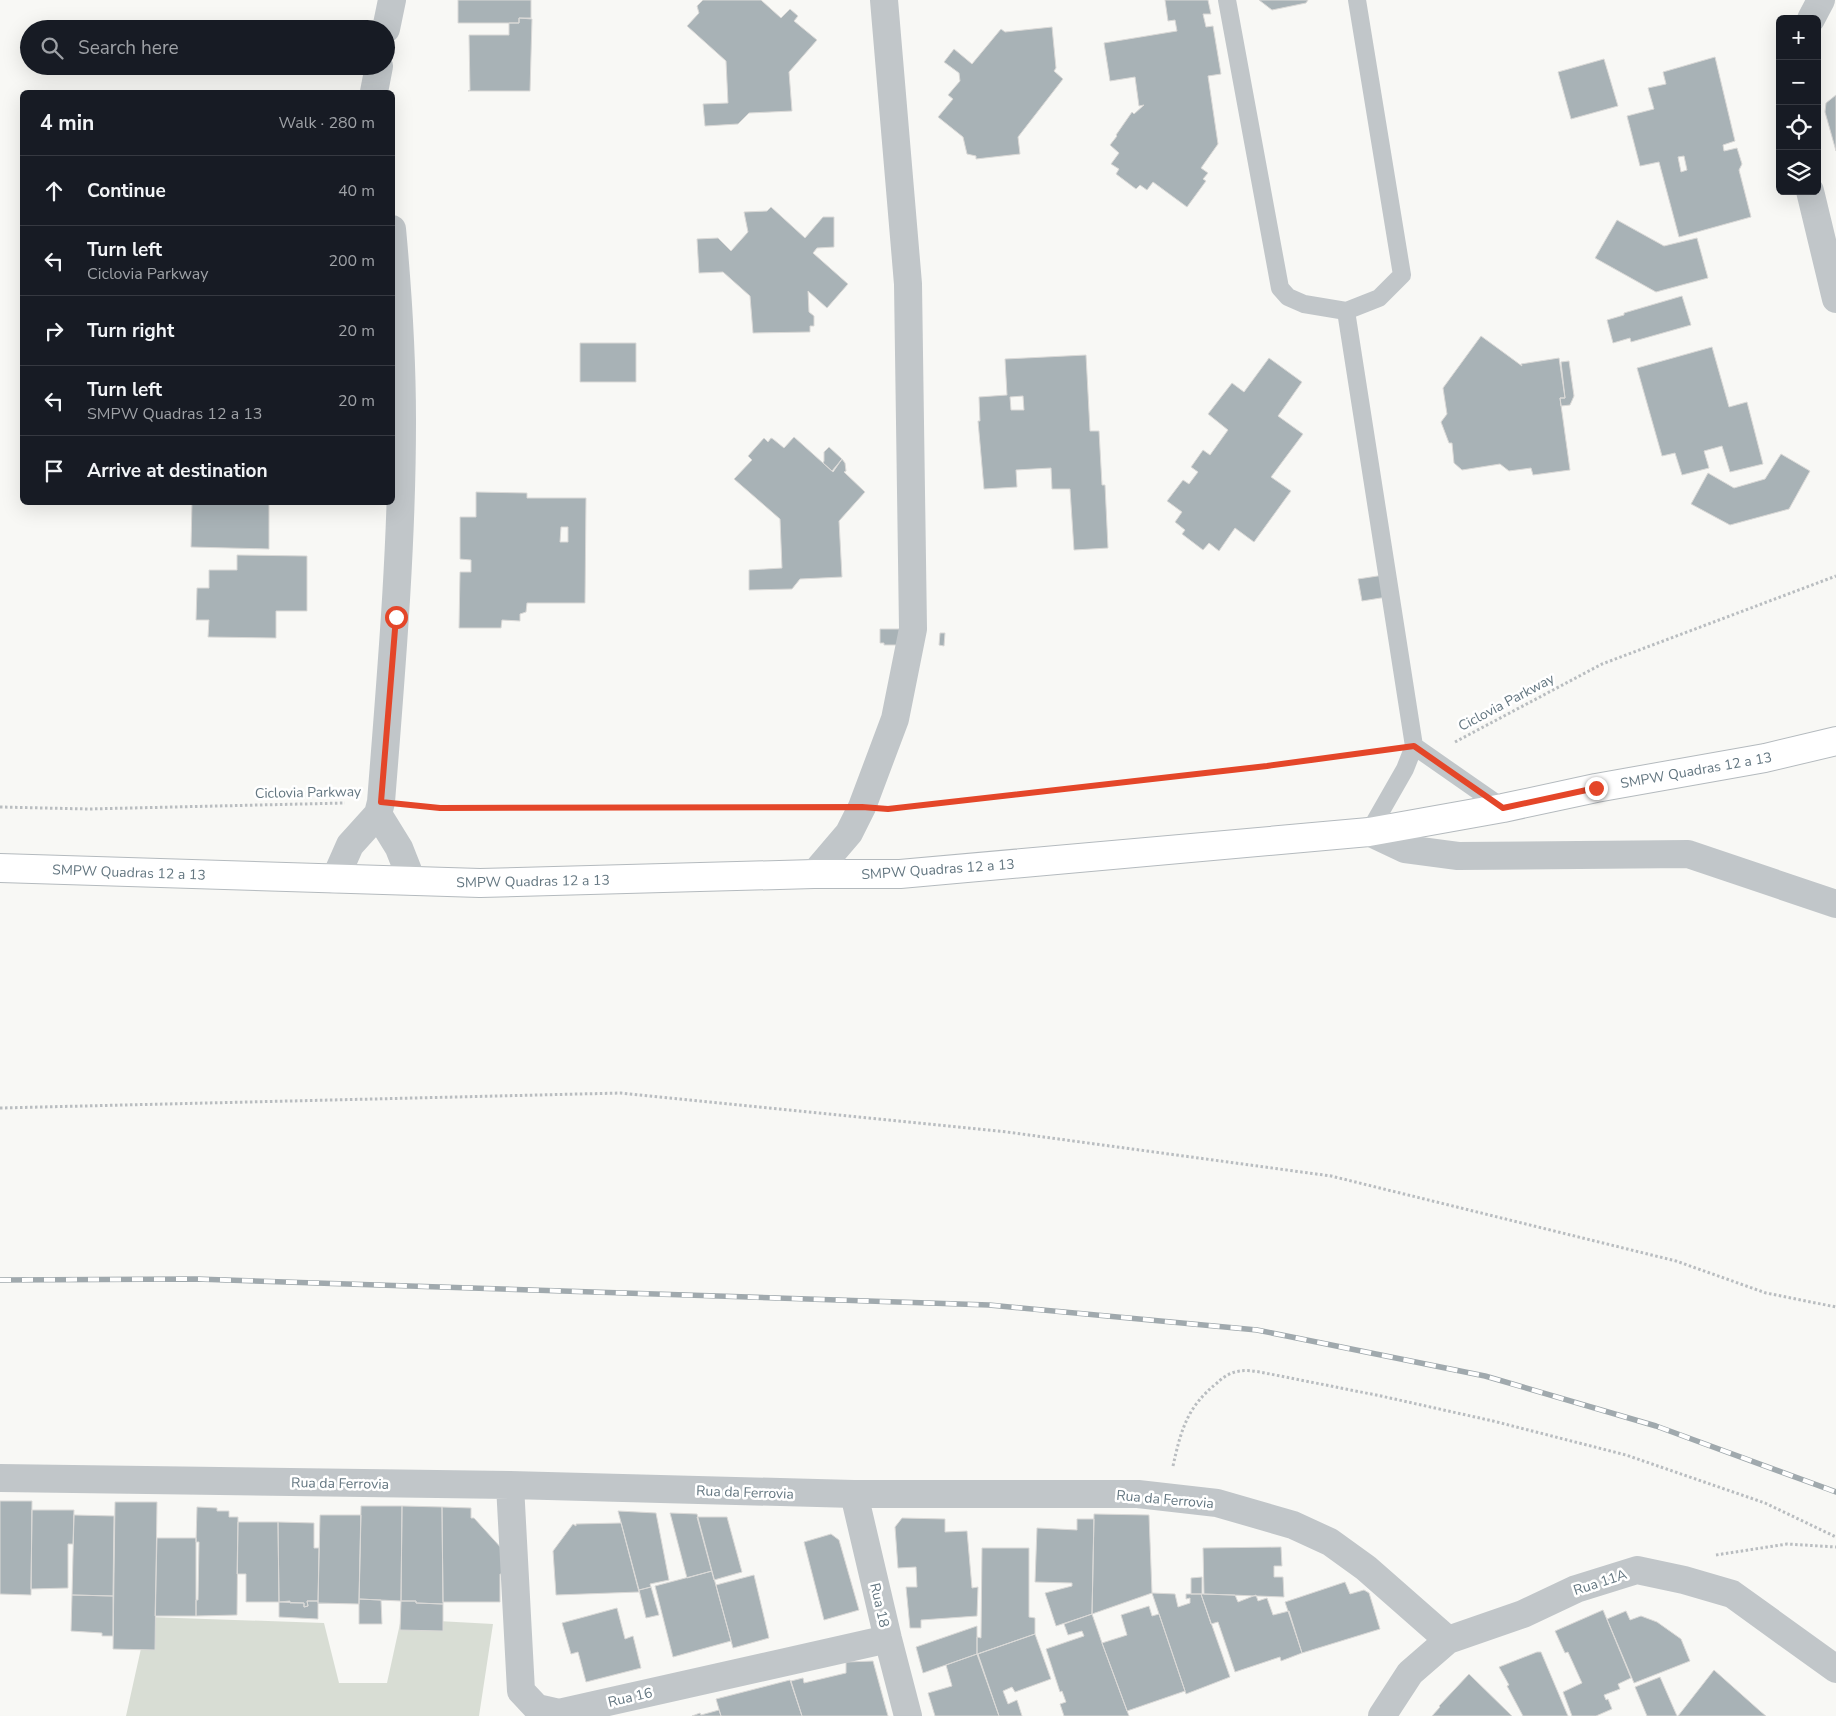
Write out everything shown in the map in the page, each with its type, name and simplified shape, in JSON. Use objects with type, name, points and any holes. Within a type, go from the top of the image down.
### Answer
[{"type":"street","points":[[388,20],[392,0]]},
{"type":"street","points":[[814,874],[849,833],[862,807],[895,719],[914,629],[908,284],[884,0]]},
{"type":"street","points":[[1812,15],[1821,0]]},
{"type":"street","points":[[374,90],[377,75]]},
{"type":"street","points":[[1811,195],[1836,299]]},
{"type":"street","points":[[395,263],[400,320],[402,422],[396,617],[379,808],[399,848],[412,881]]},
{"type":"street","name":"SMPW Quadras 12 a 13","points":[[0,868],[480,883],[814,874],[900,874],[1369,832],[1503,808],[1596,788],[1765,758],[1836,741]]},
{"type":"street","points":[[335,879],[350,845],[379,808]]},
{"type":"street","points":[[1369,832],[1404,848],[1458,856],[1688,854],[1836,904]]},
{"type":"street","name":"Rua da Ferrovia","points":[[0,1478],[510,1485],[854,1494],[1138,1494],[1166,1497],[1226,1506],[1293,1525],[1330,1542],[1366,1568],[1448,1640]]},
{"type":"street","name":"Rua 16","points":[[510,1485],[521,1691],[537,1708],[559,1713],[888,1638]]},
{"type":"street","name":"Rua 18","points":[[854,1494],[908,1716]]},
{"type":"street","name":"Rua 11A","points":[[1382,1716],[1410,1673],[1448,1640],[1523,1614],[1576,1589],[1637,1570],[1684,1580],[1732,1594],[1836,1669]]},
{"type":"lane","points":[[1227,0],[1280,288],[1288,298],[1304,304],[1346,310],[1379,298],[1402,275],[1357,0]]},
{"type":"lane","points":[[1346,310],[1414,746],[1405,768],[1369,832]]},
{"type":"lane","points":[[1414,746],[1503,808]]},
{"type":"path","name":"Ciclovia Parkway","points":[[0,807],[88,809],[862,807],[888,809],[1267,766],[1456,742],[1602,664],[1836,576]]},
{"type":"path","points":[[0,1108],[621,1093],[1007,1132],[1332,1176],[1676,1261],[1766,1294],[1836,1308]]},
{"type":"path","points":[[1166,1497],[1178,1445],[1189,1413],[1204,1393],[1225,1376],[1239,1371],[1246,1371],[1260,1372],[1382,1396],[1493,1421],[1626,1455],[1765,1503],[1836,1537]]},
{"type":"path","points":[[1709,1556],[1787,1544],[1836,1547]]},
{"type":"shaded area","points":[[148,1617],[324,1623],[339,1683],[387,1683],[401,1619],[493,1624],[479,1716],[126,1716]]},
{"type":"building","points":[[458,0],[531,0],[531,18],[519,18],[519,23],[458,23]]},
{"type":"building","points":[[703,0],[761,0],[781,18],[790,9],[798,16],[794,21],[817,40],[789,72],[792,111],[749,113],[738,124],[705,126],[703,104],[728,103],[726,61],[687,26],[699,13],[697,6]]},
{"type":"building","points":[[1165,0],[1208,0],[1211,14],[1203,14],[1206,27],[1213,26],[1221,74],[1208,76],[1218,144],[1201,168],[1208,173],[1203,179],[1206,181],[1187,207],[1153,182],[1147,190],[1140,185],[1136,189],[1116,174],[1119,169],[1111,164],[1119,153],[1110,145],[1132,112],[1134,114],[1144,105],[1139,106],[1135,77],[1110,81],[1104,43],[1177,31],[1175,20],[1168,21]]},
{"type":"building","points":[[1259,0],[1308,0],[1306,3],[1272,10]]},
{"type":"building","points":[[519,18],[532,19],[530,91],[468,91],[470,90],[469,35],[509,35],[509,23],[519,23]]},
{"type":"building","points":[[1052,27],[1056,68],[1054,71],[1063,79],[1018,137],[1020,154],[976,159],[976,156],[967,154],[963,137],[938,117],[953,99],[948,95],[960,81],[959,73],[944,62],[954,49],[972,64],[1001,29],[1005,32]]},
{"type":"building","points":[[1715,57],[1735,141],[1723,145],[1724,151],[1737,148],[1742,164],[1739,170],[1751,217],[1679,237],[1659,162],[1640,166],[1627,116],[1654,109],[1648,88],[1666,84],[1663,72]],"holes":[[[1684,156],[1687,170],[1681,172],[1678,157]]]},
{"type":"building","points":[[1604,59],[1618,106],[1571,119],[1558,72]]},
{"type":"building","points":[[1836,95],[1836,151],[1825,112],[1826,103]]},
{"type":"building","points":[[771,207],[805,238],[823,217],[834,217],[834,247],[817,248],[813,253],[848,284],[827,308],[808,291],[809,312],[814,316],[814,326],[810,326],[810,332],[753,333],[750,296],[723,272],[699,273],[697,239],[718,238],[731,251],[748,232],[744,212],[767,211]]},
{"type":"building","points":[[1617,220],[1664,246],[1697,238],[1708,278],[1656,292],[1595,258]]},
{"type":"building","points":[[1682,296],[1691,325],[1631,342],[1630,338],[1613,343],[1607,320]]},
{"type":"building","points":[[1481,336],[1522,366],[1521,364],[1559,358],[1565,398],[1560,398],[1570,470],[1533,475],[1531,468],[1509,471],[1500,464],[1462,470],[1454,463],[1452,443],[1449,443],[1441,422],[1447,414],[1443,388]]},
{"type":"building","points":[[580,343],[636,343],[636,382],[580,382]]},
{"type":"building","points":[[1712,347],[1729,407],[1747,402],[1763,464],[1730,472],[1722,446],[1704,451],[1709,468],[1682,475],[1675,453],[1662,456],[1637,368]]},
{"type":"building","points":[[1086,355],[1090,431],[1099,431],[1102,485],[1105,485],[1108,548],[1074,550],[1070,489],[1052,489],[1051,468],[1016,470],[1017,487],[984,489],[978,421],[980,421],[979,397],[1007,395],[1005,359]],"holes":[[[1023,396],[1024,410],[1011,410],[1010,397]]]},
{"type":"building","points":[[1269,358],[1302,382],[1278,416],[1303,434],[1271,477],[1291,491],[1254,542],[1235,528],[1219,551],[1209,543],[1203,550],[1182,534],[1185,530],[1175,522],[1182,512],[1167,501],[1183,480],[1189,484],[1198,472],[1191,467],[1203,450],[1210,455],[1228,430],[1208,414],[1232,383],[1244,392]]},
{"type":"building","points":[[1569,361],[1574,396],[1570,405],[1561,406],[1560,398],[1565,398],[1561,362]]},
{"type":"building","points":[[794,437],[833,472],[842,459],[845,463],[846,471],[844,472],[865,492],[839,521],[842,577],[800,579],[792,589],[749,590],[749,570],[782,568],[780,519],[734,479],[752,460],[748,456],[764,438],[768,442],[771,438],[773,439],[784,448]]},
{"type":"building","points":[[829,447],[842,459],[832,471],[823,463],[824,452]]},
{"type":"building","points":[[1781,454],[1810,471],[1789,509],[1730,525],[1691,504],[1708,473],[1734,488],[1765,479]]},
{"type":"building","points":[[476,492],[527,493],[527,498],[586,498],[585,603],[527,603],[526,612],[520,614],[520,621],[502,620],[501,628],[459,628],[460,572],[471,572],[471,560],[460,559],[460,517],[476,517]],"holes":[[[561,527],[568,527],[568,542],[560,542]]]},
{"type":"building","points":[[192,505],[269,505],[269,549],[191,547]]},
{"type":"building","points":[[237,555],[307,556],[307,611],[276,611],[276,638],[208,637],[209,620],[196,620],[197,588],[209,588],[209,570],[237,570]]},
{"type":"building","points":[[1384,575],[1387,597],[1362,601],[1358,579]]},
{"type":"building","points":[[880,629],[901,629],[901,645],[884,645],[884,643],[880,643]]},
{"type":"building","points":[[940,633],[945,633],[944,646],[939,645]]},
{"type":"building","points":[[0,1501],[32,1501],[31,1595],[0,1594]]},
{"type":"building","points":[[115,1502],[157,1502],[155,1650],[113,1649]]},
{"type":"building","points":[[361,1506],[402,1506],[401,1601],[359,1599]]},
{"type":"building","points":[[402,1506],[442,1507],[443,1604],[401,1601]]},
{"type":"building","points":[[197,1507],[217,1508],[217,1511],[229,1511],[229,1517],[238,1517],[237,1615],[196,1616],[199,1542],[196,1542]]},
{"type":"building","points":[[442,1507],[471,1508],[471,1518],[474,1518],[504,1551],[504,1574],[500,1574],[500,1602],[443,1602]]},
{"type":"building","points":[[32,1510],[74,1510],[73,1544],[68,1544],[68,1588],[31,1589]]},
{"type":"building","points":[[618,1511],[656,1513],[669,1580],[650,1584],[651,1587],[639,1590]]},
{"type":"building","points":[[670,1513],[697,1514],[712,1571],[687,1578]]},
{"type":"building","points":[[1094,1514],[1149,1515],[1152,1593],[1092,1614]]},
{"type":"building","points":[[74,1515],[114,1516],[113,1596],[72,1595]]},
{"type":"building","points":[[320,1515],[361,1515],[359,1604],[318,1603]]},
{"type":"building","points":[[697,1517],[727,1517],[742,1572],[714,1580]]},
{"type":"building","points":[[902,1518],[945,1519],[945,1532],[967,1531],[972,1588],[978,1587],[977,1616],[921,1620],[921,1628],[910,1628],[906,1587],[917,1587],[916,1567],[898,1568],[895,1527]]},
{"type":"building","points":[[1077,1519],[1094,1519],[1092,1614],[1056,1626],[1045,1593],[1072,1586],[1072,1583],[1035,1582],[1037,1528],[1077,1530]]},
{"type":"building","points":[[238,1522],[278,1522],[279,1602],[246,1602],[246,1574],[237,1574]]},
{"type":"building","points":[[278,1522],[314,1523],[314,1548],[319,1548],[318,1601],[307,1601],[308,1606],[304,1607],[304,1603],[279,1602]]},
{"type":"building","points":[[621,1523],[639,1592],[556,1595],[553,1551],[573,1524],[576,1526],[576,1524]]},
{"type":"building","points":[[831,1534],[839,1540],[859,1610],[824,1620],[804,1542]]},
{"type":"building","points":[[157,1538],[196,1538],[196,1616],[155,1616]]},
{"type":"building","points":[[1281,1547],[1282,1566],[1274,1566],[1274,1577],[1283,1577],[1284,1597],[1204,1594],[1203,1548]]},
{"type":"building","points":[[982,1548],[1029,1548],[1029,1617],[1035,1618],[1035,1634],[977,1654],[977,1637],[981,1638]]},
{"type":"building","points":[[712,1571],[731,1641],[673,1657],[655,1586]]},
{"type":"building","points":[[754,1575],[769,1638],[733,1648],[716,1585]]},
{"type":"building","points":[[1202,1577],[1202,1594],[1191,1594],[1191,1578]]},
{"type":"building","points":[[1345,1582],[1350,1594],[1364,1590],[1369,1593],[1380,1629],[1302,1653],[1285,1602]]},
{"type":"building","points":[[651,1587],[659,1615],[646,1618],[639,1590]]},
{"type":"building","points":[[1152,1593],[1175,1594],[1178,1607],[1190,1603],[1190,1598],[1186,1599],[1186,1594],[1201,1594],[1230,1677],[1186,1694]]},
{"type":"building","points":[[1201,1594],[1235,1595],[1238,1602],[1256,1595],[1258,1601],[1267,1598],[1273,1615],[1289,1611],[1302,1653],[1281,1661],[1280,1657],[1235,1672],[1218,1622],[1211,1624]]},
{"type":"building","points":[[72,1595],[113,1596],[113,1636],[102,1636],[102,1633],[71,1631]]},
{"type":"building","points":[[359,1599],[381,1600],[382,1624],[359,1624]]},
{"type":"building","points":[[290,1601],[290,1603],[304,1603],[304,1607],[308,1606],[307,1601],[318,1601],[318,1619],[279,1617],[279,1602]]},
{"type":"building","points":[[401,1601],[443,1604],[443,1631],[400,1630]]},
{"type":"building","points":[[1149,1606],[1152,1616],[1159,1614],[1185,1691],[1127,1711],[1102,1643],[1127,1635],[1121,1615]]},
{"type":"building","points":[[617,1608],[625,1639],[633,1636],[641,1668],[586,1682],[578,1652],[571,1654],[562,1623]]},
{"type":"building","points":[[1603,1610],[1631,1678],[1618,1684],[1620,1689],[1604,1695],[1612,1709],[1596,1716],[1572,1716],[1563,1692],[1582,1683],[1568,1652],[1565,1653],[1555,1631]]},
{"type":"building","points":[[1626,1611],[1630,1620],[1641,1616],[1657,1622],[1681,1639],[1690,1661],[1634,1683],[1607,1619]]},
{"type":"building","points":[[1092,1614],[1129,1716],[1064,1716],[1060,1704],[1066,1702],[1062,1691],[1060,1692],[1046,1649],[1084,1636],[1082,1631],[1068,1635],[1064,1624]]},
{"type":"building","points":[[977,1626],[977,1654],[923,1673],[916,1647]]},
{"type":"building","points":[[1035,1634],[1051,1679],[1015,1692],[1012,1687],[1003,1691],[1008,1704],[1017,1700],[1022,1716],[999,1716],[978,1654]]},
{"type":"building","points":[[1541,1652],[1568,1716],[1523,1716],[1507,1686],[1509,1685],[1499,1667]]},
{"type":"building","points":[[977,1654],[999,1716],[935,1716],[928,1693],[952,1686],[946,1665]]},
{"type":"building","points":[[873,1661],[888,1716],[802,1716],[791,1681],[803,1678],[804,1683],[846,1673],[846,1662]]},
{"type":"building","points":[[1714,1670],[1760,1711],[1766,1716],[1678,1716]]},
{"type":"building","points":[[1469,1674],[1512,1716],[1432,1716]]},
{"type":"building","points":[[1660,1677],[1677,1716],[1647,1716],[1635,1687]]},
{"type":"building","points":[[790,1680],[802,1716],[721,1716],[716,1699]]},
{"type":"building","points":[[719,1710],[721,1716],[692,1716],[700,1713],[701,1715]]},
{"type":"railway","points":[[0,1280],[196,1279],[989,1305],[1257,1330],[1485,1376],[1656,1426],[1836,1492]]},
{"type":"route","points":[[396,617],[381,802],[440,808],[862,807],[888,809],[1267,766],[1414,746],[1503,808],[1596,788]]}]
